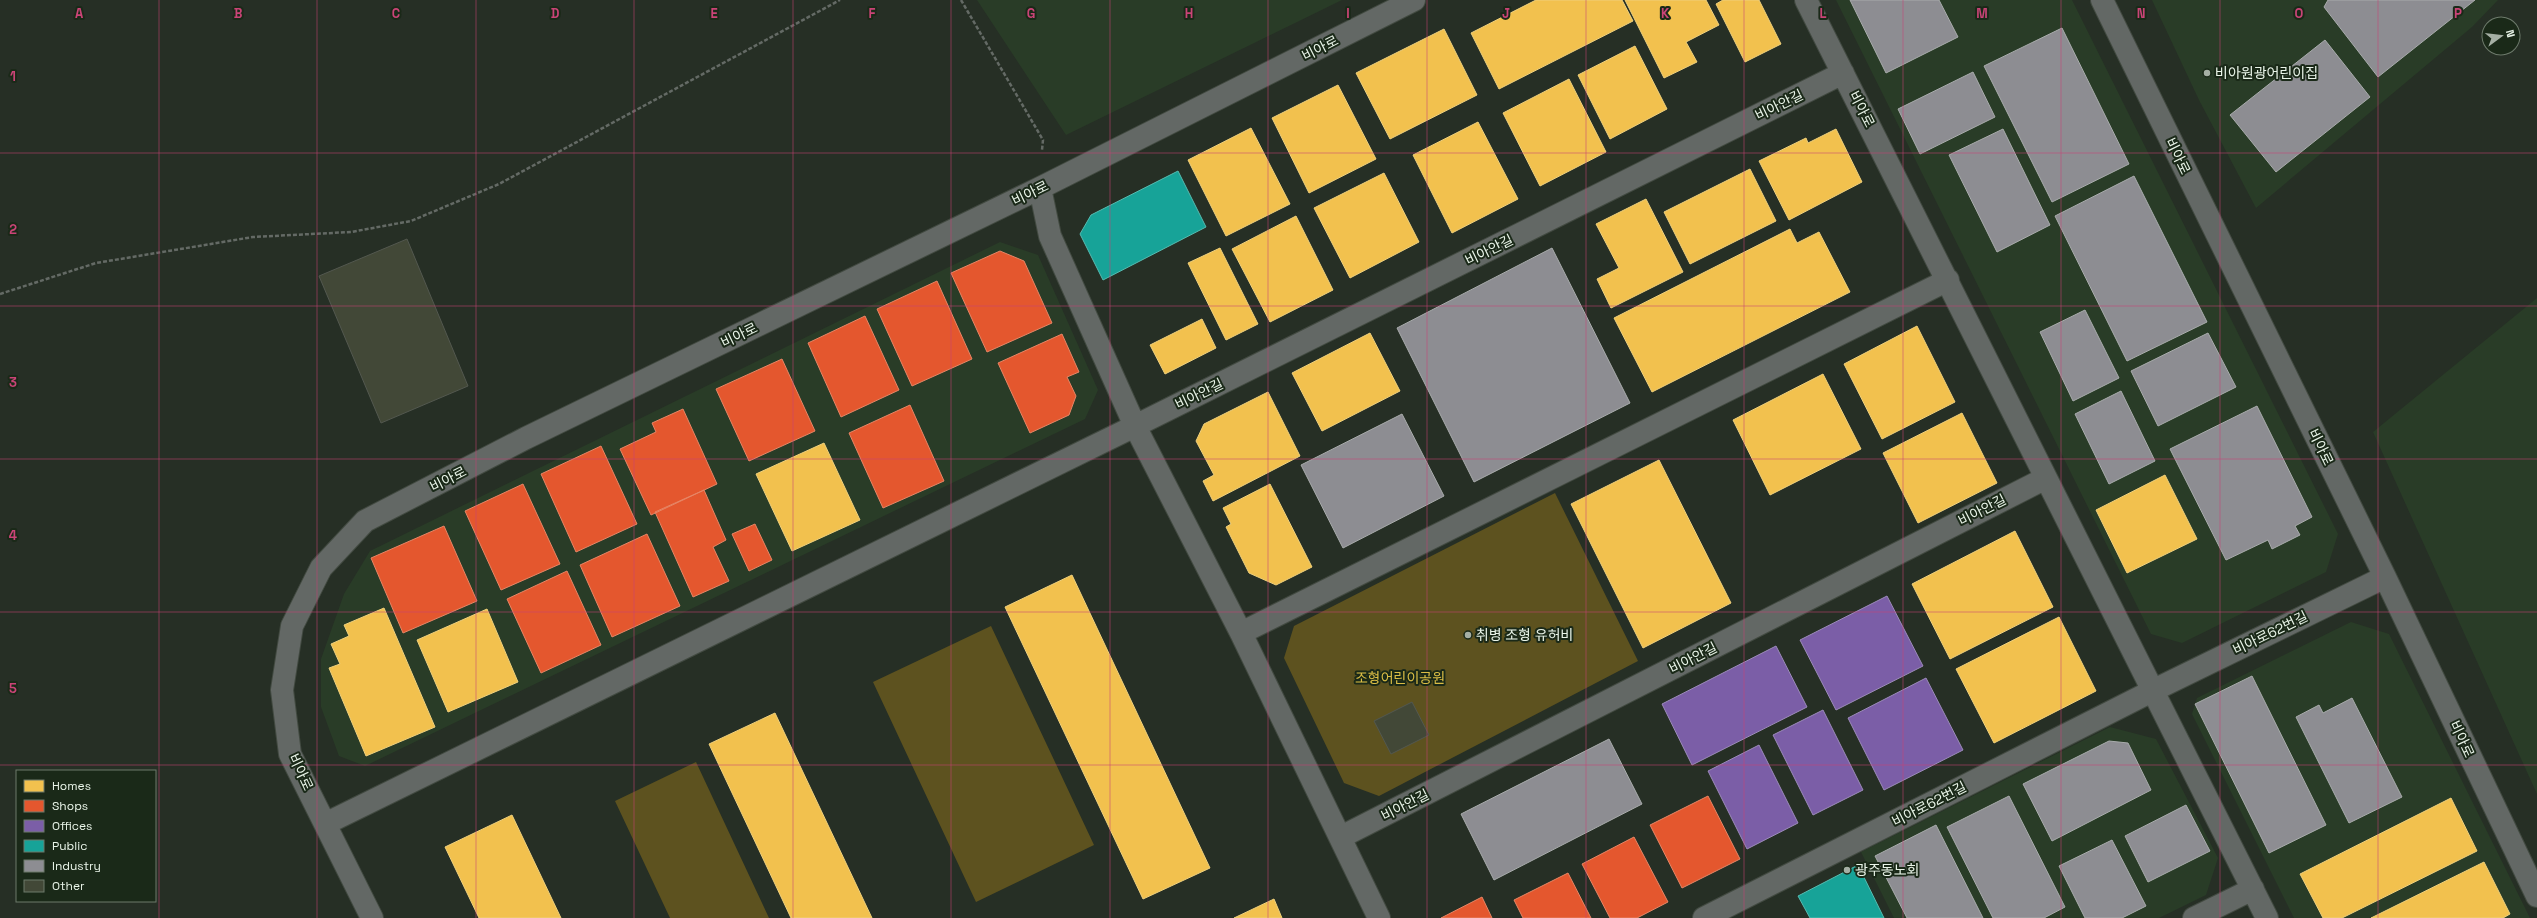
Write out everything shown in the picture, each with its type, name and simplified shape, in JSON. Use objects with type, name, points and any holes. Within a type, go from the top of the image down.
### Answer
[{"type":"street","name":"비아로","points":[[372,918],[327,823],[290,754],[282,690],[292,626],[321,568],[366,521],[526,438],[1040,188],[1414,0]]},
{"type":"street","name":"비아로","points":[[1806,0],[2154,690]]},
{"type":"street","name":"비아로","points":[[2102,0],[2385,576],[2537,896]]},
{"type":"street","name":"비아안길","points":[[1135,426],[1843,73]]},
{"type":"street","points":[[1040,188],[1050,236],[1135,426],[1241,634],[1341,837],[1379,918]]},
{"type":"street","points":[[1241,634],[1948,280]]},
{"type":"street","points":[[327,823],[1135,426]]},
{"type":"street","name":"비아안길","points":[[1341,837],[2046,478]]},
{"type":"street","name":"비아로62번길","points":[[1704,918],[2154,690],[2385,576]]},
{"type":"street","points":[[2154,690],[2267,918]]},
{"type":"street","points":[[2194,918],[2253,889]]},
{"type":"path","points":[[0,294],[96,263],[253,237],[351,232],[411,221],[499,184],[840,0]]},
{"type":"path","points":[[961,0],[1043,140],[1040,188]]},
{"type":"shaded area","points":[[977,0],[1342,0],[1066,135]]},
{"type":"shaded area","points":[[1836,0],[2072,0],[2338,534],[2326,572],[2182,643],[2151,634]]},
{"type":"shaded area","points":[[2152,0],[2498,0],[2472,27],[2256,208],[2199,100]]},
{"type":"shaded area","points":[[1000,242],[1038,255],[1098,390],[1085,419],[365,766],[339,756],[321,707],[321,659],[344,594],[370,551]]},
{"type":"shaded area","points":[[2537,298],[2537,794],[2373,432]]},
{"type":"shaded area","points":[[2351,622],[2389,634],[2530,918],[2294,918],[2192,714],[2197,698]]},
{"type":"shaded area","points":[[2110,727],[2156,739],[2218,858],[2206,895],[2159,918],[1894,918],[1861,852]]},
{"type":"green space","name":"조형어린이공원","points":[[1555,493],[1638,661],[1379,796],[1344,783],[1284,658],[1294,626]]},
{"type":"green space","points":[[991,626],[1094,845],[976,902],[873,682]]},
{"type":"green space","points":[[696,762],[769,918],[670,918],[615,801]]},
{"type":"building: Homes","points":[[1536,0],[1622,0],[1633,21],[1499,89],[1471,33]]},
{"type":"building: Homes","points":[[1625,0],[1706,0],[1719,25],[1686,42],[1697,62],[1664,78]]},
{"type":"building: Homes","points":[[1723,0],[1759,0],[1781,44],[1745,62],[1716,4]]},
{"type":"building: Homes","points":[[1444,29],[1477,95],[1390,139],[1356,73]]},
{"type":"building: Homes","points":[[1635,46],[1667,109],[1610,139],[1578,75]]},
{"type":"building: Homes","points":[[1569,79],[1606,152],[1540,186],[1503,113]]},
{"type":"building: Homes","points":[[1338,85],[1376,159],[1309,193],[1272,118]]},
{"type":"building: Homes","points":[[1478,122],[1518,199],[1452,233],[1413,155]]},
{"type":"building: Homes","points":[[1251,128],[1290,204],[1226,236],[1188,160]]},
{"type":"building: Homes","points":[[1836,129],[1862,182],[1789,220],[1759,161],[1806,138],[1808,143]]},
{"type":"building: Homes","points":[[1750,169],[1776,221],[1690,264],[1664,212]]},
{"type":"building: Homes","points":[[1384,173],[1419,242],[1350,278],[1314,208]]},
{"type":"building: Homes","points":[[1646,199],[1683,272],[1611,308],[1597,279],[1619,268],[1596,224]]},
{"type":"building: Homes","points":[[1296,216],[1333,290],[1270,322],[1232,249]]},
{"type":"building: Homes","points":[[1790,229],[1797,243],[1819,232],[1850,292],[1652,392],[1614,318]]},
{"type":"building: Homes","points":[[1220,248],[1258,324],[1226,340],[1188,263]]},
{"type":"building: Homes","points":[[1202,319],[1216,348],[1165,374],[1150,345]]},
{"type":"building: Homes","points":[[1917,326],[1955,402],[1882,439],[1844,364]]},
{"type":"building: Homes","points":[[1370,333],[1400,391],[1322,431],[1292,373]]},
{"type":"building: Homes","points":[[1823,374],[1861,449],[1770,495],[1733,420]]},
{"type":"building: Homes","points":[[1268,392],[1300,456],[1213,501],[1203,481],[1214,475],[1196,441],[1204,424]]},
{"type":"building: Homes","points":[[1962,413],[1997,483],[1918,523],[1883,453]]},
{"type":"building: Homes","points":[[824,443],[860,520],[792,551],[756,474]]},
{"type":"building: Homes","points":[[1659,460],[1731,603],[1643,648],[1571,504]]},
{"type":"building: Homes","points":[[2165,475],[2197,539],[2127,573],[2096,510]]},
{"type":"building: Homes","points":[[1270,484],[1312,567],[1276,585],[1249,573],[1226,527],[1231,524],[1223,508]]},
{"type":"building: Homes","points":[[2015,531],[2053,607],[1950,659],[1912,584]]},
{"type":"building: Homes","points":[[1072,575],[1210,868],[1143,899],[1005,607]]},
{"type":"building: Homes","points":[[384,608],[435,727],[366,756],[329,668],[340,664],[331,644],[349,636],[344,625]]},
{"type":"building: Homes","points":[[487,609],[518,682],[448,712],[417,640]]},
{"type":"building: Homes","points":[[2059,617],[2096,691],[1994,743],[1956,669]]},
{"type":"building: Homes","points":[[775,713],[872,918],[791,918],[709,744]]},
{"type":"building: Homes","points":[[2451,798],[2477,851],[2342,918],[2323,918],[2300,874]]},
{"type":"building: Homes","points":[[512,815],[561,918],[479,918],[445,847]]},
{"type":"building: Homes","points":[[2484,862],[2510,914],[2503,918],[2371,918]]},
{"type":"building: Homes","points":[[1274,899],[1282,918],[1234,918]]},
{"type":"building: Shops","points":[[1000,251],[1024,261],[1052,323],[987,352],[951,273]]},
{"type":"building: Shops","points":[[937,281],[972,359],[912,386],[877,309]]},
{"type":"building: Shops","points":[[865,316],[899,390],[841,417],[808,343]]},
{"type":"building: Shops","points":[[1062,334],[1079,372],[1067,377],[1076,396],[1069,415],[1030,433],[998,363]]},
{"type":"building: Shops","points":[[782,359],[815,431],[749,461],[716,389]]},
{"type":"building: Shops","points":[[910,405],[944,481],[883,508],[849,433]]},
{"type":"building: Shops","points":[[683,409],[717,484],[651,515],[620,449],[656,432],[652,423]]},
{"type":"building: Shops","points":[[601,446],[637,524],[576,552],[541,474]]},
{"type":"building: Shops","points":[[523,484],[560,564],[501,590],[465,511]]},
{"type":"building: Shops","points":[[704,490],[726,540],[713,547],[729,581],[693,597],[655,512]]},
{"type":"building: Shops","points":[[755,524],[772,560],[749,571],[732,534]]},
{"type":"building: Shops","points":[[444,526],[477,601],[403,633],[371,558]]},
{"type":"building: Shops","points":[[647,534],[680,606],[612,637],[580,565]]},
{"type":"building: Shops","points":[[567,571],[601,645],[541,673],[507,599]]},
{"type":"building: Shops","points":[[1708,796],[1740,859],[1682,888],[1650,825]]},
{"type":"building: Shops","points":[[1634,837],[1668,902],[1637,918],[1610,918],[1582,864]]},
{"type":"building: Shops","points":[[1568,873],[1591,918],[1523,918],[1514,900]]},
{"type":"building: Shops","points":[[1482,897],[1492,918],[1441,918]]},
{"type":"building: Offices","points":[[1887,596],[1923,666],[1836,710],[1800,640]]},
{"type":"building: Offices","points":[[1776,646],[1807,707],[1692,765],[1662,704]]},
{"type":"building: Offices","points":[[1926,678],[1963,750],[1884,790],[1848,718]]},
{"type":"building: Offices","points":[[1823,710],[1863,790],[1813,815],[1773,735]]},
{"type":"building: Offices","points":[[1759,745],[1798,823],[1747,849],[1708,771]]},
{"type":"building: Public","points":[[1178,171],[1206,227],[1103,280],[1080,234],[1091,215]]},
{"type":"building: Public","points":[[1858,865],[1884,918],[1810,918],[1798,896]]},
{"type":"building: Industry","points":[[1850,0],[1939,0],[1958,37],[1886,73]]},
{"type":"building: Industry","points":[[2328,0],[2475,0],[2378,77],[2324,7]]},
{"type":"building: Industry","points":[[2062,28],[2129,164],[2052,202],[1984,66]]},
{"type":"building: Industry","points":[[2325,40],[2370,97],[2276,172],[2230,115]]},
{"type":"building: Industry","points":[[1973,72],[1995,117],[1920,154],[1898,109]]},
{"type":"building: Industry","points":[[2003,129],[2050,225],[1997,252],[1949,155]]},
{"type":"building: Industry","points":[[2134,176],[2207,322],[2127,361],[2055,216]]},
{"type":"building: Industry","points":[[1552,248],[1630,403],[1474,482],[1397,328]]},
{"type":"building: Industry","points":[[2085,310],[2119,378],[2073,401],[2040,332]]},
{"type":"building: Industry","points":[[2208,333],[2236,387],[2158,426],[2131,371]]},
{"type":"building: Industry","points":[[2121,391],[2155,461],[2109,484],[2075,414]]},
{"type":"building: Industry","points":[[2257,406],[2312,517],[2295,526],[2300,535],[2272,549],[2268,540],[2226,560],[2170,449]]},
{"type":"building: Industry","points":[[1402,414],[1444,496],[1343,548],[1301,465]]},
{"type":"building: Industry","points":[[2252,676],[2326,825],[2269,853],[2195,704]]},
{"type":"building: Industry","points":[[2352,698],[2402,797],[2349,823],[2296,717],[2319,705],[2323,713]]},
{"type":"building: Industry","points":[[1609,739],[1642,804],[1494,880],[1461,814]]},
{"type":"building: Industry","points":[[2109,741],[2128,743],[2151,790],[2052,841],[2023,784]]},
{"type":"building: Industry","points":[[2009,796],[2065,907],[2044,918],[1993,918],[1947,827]]},
{"type":"building: Industry","points":[[2186,805],[2210,851],[2148,882],[2125,836]]},
{"type":"building: Industry","points":[[1936,825],[1983,918],[1907,918],[1875,856]]},
{"type":"building: Industry","points":[[2112,840],[2146,906],[2122,918],[2085,918],[2059,866]]},
{"type":"building: Other","points":[[407,239],[468,386],[381,423],[319,276]]},
{"type":"building: Other","points":[[1412,702],[1429,735],[1391,754],[1374,721]]},
{"type":"place","name":"비아원광어린이집","points":[[2207,73]]},
{"type":"place","name":"취병 조형 유허비","points":[[1468,635]]},
{"type":"place","name":"광주동노회","points":[[1847,870]]}]
